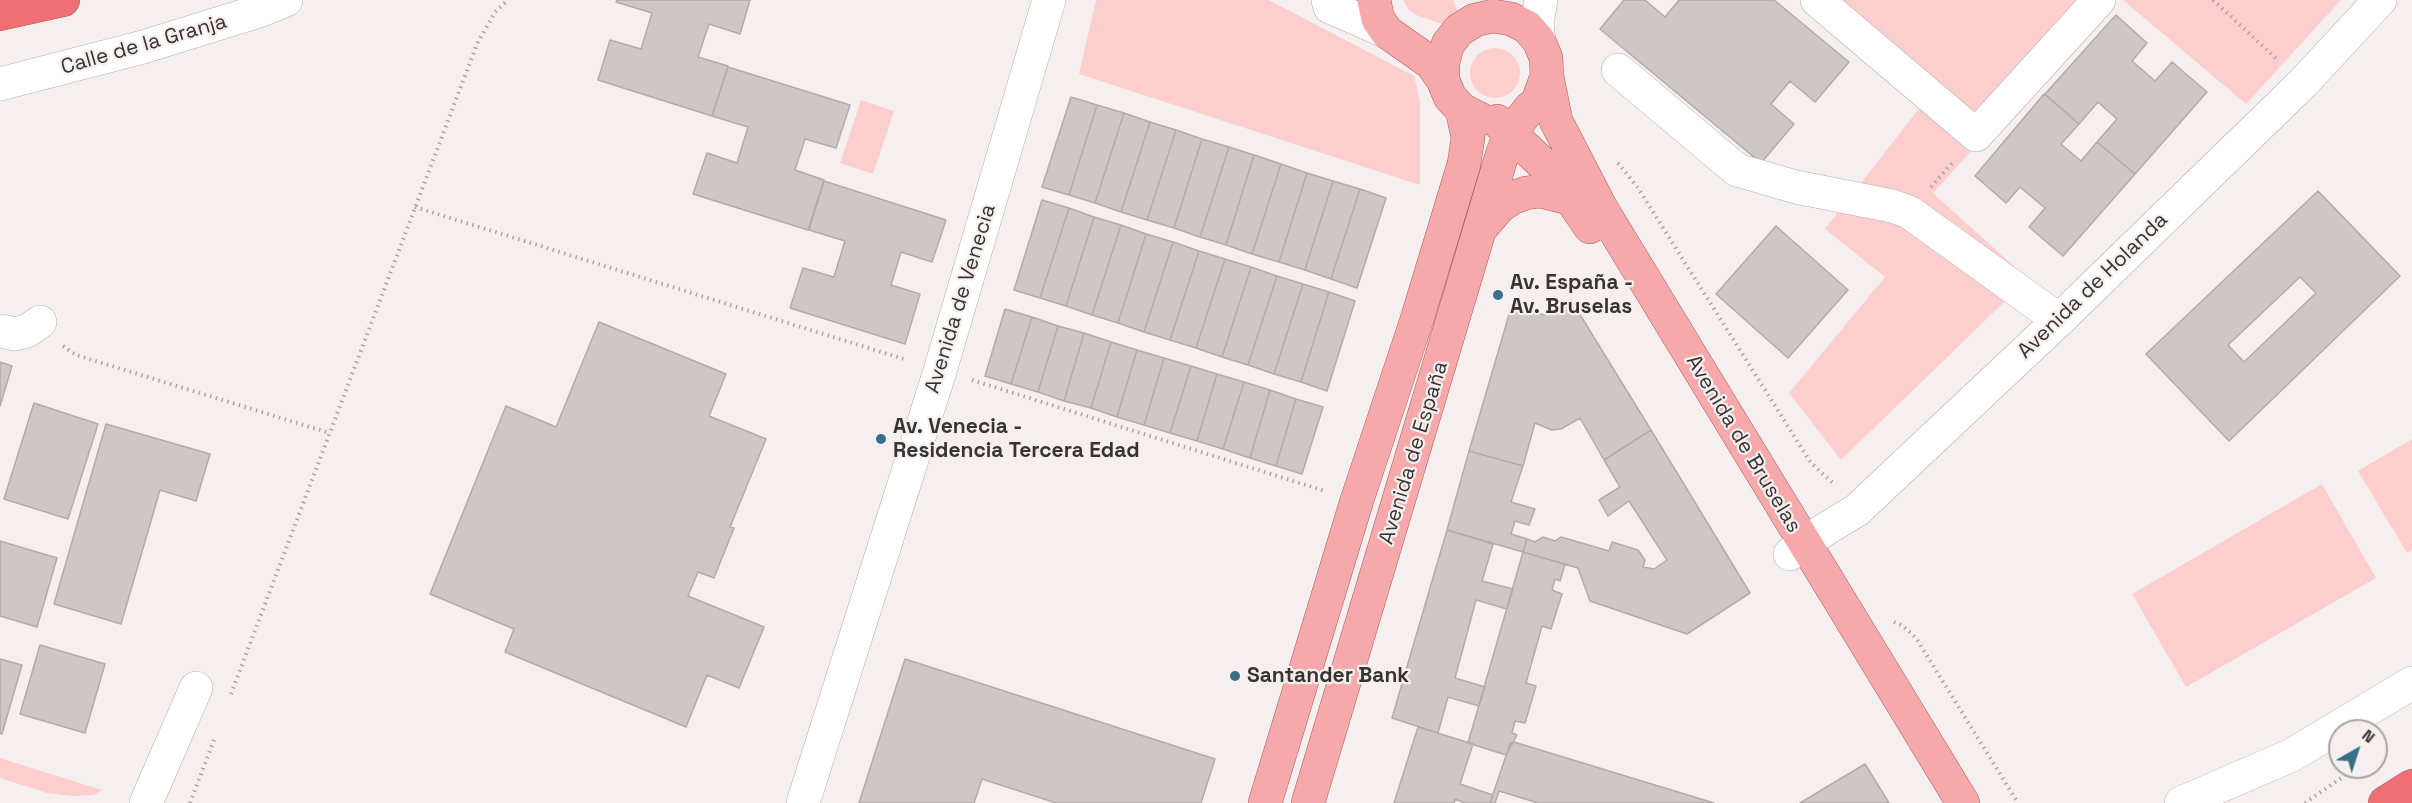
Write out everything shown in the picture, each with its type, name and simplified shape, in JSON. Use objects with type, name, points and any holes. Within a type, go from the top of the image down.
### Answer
[{"type":"highway","points":[[0,14],[63,0]]},
{"type":"highway","points":[[2385,803],[2412,786]]},
{"type":"main road","points":[[1374,0],[1378,19],[1387,32],[1431,63],[1443,80],[1450,97],[1462,110],[1479,119],[1512,120],[1541,93],[1547,76],[1546,58],[1539,41],[1527,27],[1489,5]]},
{"type":"main road","points":[[1443,80],[1443,62],[1448,45],[1459,30],[1474,20],[1493,16],[1489,5]]},
{"type":"main road","name":"Avenida de Bruselas","points":[[1547,76],[1556,121],[1601,208],[1945,803]]},
{"type":"main road","name":"Avenida de España","points":[[1265,803],[1357,500],[1417,319],[1464,164],[1468,138],[1462,110]]},
{"type":"main road","name":"Avenida de Bruselas","points":[[1512,120],[1543,164],[1572,199],[1962,803]]},
{"type":"main road","name":"Avenida de España","points":[[1308,803],[1446,348],[1512,120]]},
{"type":"main road","points":[[1479,231],[1500,206],[1526,193],[1540,191],[1572,199]]},
{"type":"street","name":"Calle de la Granja","points":[[0,84],[143,47],[259,11],[286,0]]},
{"type":"street","name":"Avenida de Venecia","points":[[803,803],[940,371],[1049,0]]},
{"type":"street","points":[[1328,0],[1330,6],[1387,32]]},
{"type":"street","points":[[1539,41],[1540,0]]},
{"type":"street","points":[[1817,0],[1976,135],[2099,0]]},
{"type":"street","name":"Avenida de Holanda","points":[[1797,549],[1857,510],[2059,320],[2303,82],[2380,0]]},
{"type":"street","points":[[1618,70],[1737,170],[1796,187],[1892,206],[1910,212],[2059,320]]},
{"type":"street","points":[[0,331],[15,334],[27,331],[40,322]]},
{"type":"street","points":[[2181,803],[2292,755],[2412,683]]},
{"type":"street","points":[[146,803],[196,688]]},
{"type":"path","points":[[227,705],[477,44],[495,12],[508,0]]},
{"type":"path","points":[[2213,0],[2303,82]]},
{"type":"path","points":[[1910,212],[1976,135]]},
{"type":"path","points":[[1617,161],[1645,198],[1811,463],[1828,477],[1857,510]]},
{"type":"path","points":[[415,207],[1357,500]]},
{"type":"path","points":[[40,322],[56,341],[76,355],[330,432]]},
{"type":"path","points":[[1886,618],[1903,626],[1916,638],[2018,803]]},
{"type":"path","points":[[190,803],[215,738]]},
{"type":"path","points":[[2305,803],[2340,779]]},
{"type":"shaded area","points":[[1096,0],[1269,0],[1414,76],[1420,101],[1420,185],[1079,74]]},
{"type":"shaded area","points":[[1403,0],[1453,0],[1458,12],[1442,24],[1416,15],[1409,10]]},
{"type":"shaded area","points":[[1809,0],[2110,0],[1933,193],[2028,279],[1841,460],[1789,393],[1885,277],[1825,229],[1925,101]]},
{"type":"shaded area","points":[[2123,0],[2341,0],[2246,104]]},
{"type":"shaded area","points":[[1495,48],[1513,55],[1520,73],[1513,91],[1495,98],[1477,91],[1470,73],[1477,55]]},
{"type":"shaded area","points":[[861,100],[894,111],[873,174],[840,163]]},
{"type":"shaded area","points":[[2412,439],[2412,550],[2407,553],[2358,471]]},
{"type":"shaded area","points":[[2322,484],[2376,578],[2186,687],[2132,594]]},
{"type":"shaded area","points":[[0,758],[102,790],[94,795],[73,796],[47,793],[0,778]]},
{"type":"building","points":[[617,0],[750,0],[740,34],[709,24],[698,57],[728,66],[712,116],[598,80],[610,40],[641,49],[652,13],[616,2]]},
{"type":"building","points":[[1624,0],[1645,0],[1665,17],[1679,0],[1774,0],[1849,62],[1815,102],[1790,81],[1771,104],[1794,124],[1761,163],[1600,29]]},
{"type":"building","points":[[2116,15],[2147,43],[2132,61],[2155,81],[2172,62],[2207,92],[2135,174],[2097,142],[2117,119],[2098,102],[2079,124],[2045,94]]},
{"type":"building","points":[[728,67],[850,105],[836,148],[805,139],[795,170],[824,180],[808,230],[693,194],[707,153],[737,163],[748,127],[712,116]]},
{"type":"building","points":[[2044,94],[2079,124],[2061,144],[2081,161],[2097,142],[2135,174],[2063,256],[2029,227],[2045,208],[2020,187],[2006,203],[1975,176]]},
{"type":"building","points":[[1071,97],[1097,105],[1069,195],[1042,187]]},
{"type":"building","points":[[1097,105],[1124,113],[1095,203],[1069,195]]},
{"type":"building","points":[[1124,113],[1150,122],[1121,212],[1095,203]]},
{"type":"building","points":[[1150,122],[1176,130],[1147,220],[1121,212]]},
{"type":"building","points":[[1176,130],[1202,139],[1174,228],[1147,220]]},
{"type":"building","points":[[1202,139],[1229,147],[1200,237],[1174,228]]},
{"type":"building","points":[[1229,147],[1254,155],[1226,245],[1200,237]]},
{"type":"building","points":[[1254,155],[1281,164],[1252,254],[1226,245]]},
{"type":"building","points":[[1281,164],[1307,173],[1279,262],[1252,254]]},
{"type":"building","points":[[1307,173],[1333,181],[1305,270],[1279,262]]},
{"type":"building","points":[[824,181],[946,220],[932,262],[901,252],[891,285],[920,294],[905,344],[790,308],[803,268],[834,277],[845,241],[809,230]]},
{"type":"building","points":[[1333,181],[1360,189],[1331,279],[1305,270]]},
{"type":"building","points":[[1360,189],[1386,198],[1357,288],[1331,279]]},
{"type":"building","points":[[2318,191],[2400,276],[2229,441],[2146,354]],"holes":[[[2300,277],[2316,293],[2244,362],[2228,345]]]},
{"type":"building","points":[[1042,200],[1069,208],[1040,298],[1014,290]]},
{"type":"building","points":[[1069,208],[1094,217],[1066,306],[1040,298]]},
{"type":"building","points":[[1094,217],[1121,225],[1092,315],[1066,306]]},
{"type":"building","points":[[1121,225],[1146,234],[1118,323],[1092,315]]},
{"type":"building","points":[[1776,226],[1848,290],[1788,358],[1716,294]]},
{"type":"building","points":[[1146,234],[1173,242],[1144,332],[1118,323]]},
{"type":"building","points":[[1173,242],[1199,251],[1170,340],[1144,332]]},
{"type":"building","points":[[1199,251],[1225,259],[1196,348],[1170,340]]},
{"type":"building","points":[[1225,259],[1251,267],[1222,357],[1196,348]]},
{"type":"building","points":[[1251,267],[1277,276],[1248,365],[1222,357]]},
{"type":"building","points":[[1277,276],[1303,284],[1274,374],[1248,365]]},
{"type":"building","points":[[1303,284],[1329,292],[1301,382],[1274,374]]},
{"type":"building","points":[[1329,292],[1355,301],[1327,391],[1301,382]]},
{"type":"building","points":[[1571,300],[1651,430],[1604,460],[1580,418],[1561,429],[1552,430],[1535,423],[1523,466],[1469,451],[1511,308],[1545,315]]},
{"type":"building","points":[[1005,309],[1032,317],[1011,384],[985,376]]},
{"type":"building","points":[[1032,317],[1058,326],[1038,392],[1011,384]]},
{"type":"building","points":[[599,322],[726,374],[709,416],[766,439],[730,527],[734,528],[714,578],[698,572],[688,596],[764,627],[739,688],[707,675],[686,727],[505,652],[514,629],[430,594],[506,406],[556,427]]},
{"type":"building","points":[[1058,326],[1084,333],[1064,401],[1038,392]]},
{"type":"building","points":[[1084,333],[1111,342],[1091,408],[1064,401]]},
{"type":"building","points":[[1111,342],[1137,350],[1117,417],[1091,408]]},
{"type":"building","points":[[1137,350],[1164,358],[1144,425],[1117,417]]},
{"type":"building","points":[[1164,358],[1191,366],[1170,433],[1144,425]]},
{"type":"building","points":[[0,362],[12,366],[0,406]]},
{"type":"building","points":[[1191,366],[1217,374],[1197,441],[1170,433]]},
{"type":"building","points":[[1217,374],[1244,382],[1223,449],[1197,441]]},
{"type":"building","points":[[1244,382],[1270,390],[1250,458],[1223,449]]},
{"type":"building","points":[[1270,390],[1296,399],[1276,466],[1250,458]]},
{"type":"building","points":[[1296,399],[1323,407],[1302,474],[1276,466]]},
{"type":"building","points":[[34,403],[98,424],[68,519],[4,499]]},
{"type":"building","points":[[106,424],[210,454],[196,501],[160,490],[121,624],[54,604]]},
{"type":"building","points":[[1651,430],[1750,593],[1687,634],[1590,601],[1578,568],[1523,552],[1527,539],[1535,542],[1543,537],[1555,541],[1561,537],[1609,551],[1612,542],[1638,550],[1645,560],[1643,567],[1654,569],[1667,560],[1629,501],[1608,516],[1599,500],[1620,487],[1604,460]]},
{"type":"building","points":[[1469,451],[1523,466],[1511,502],[1535,509],[1529,525],[1515,521],[1511,534],[1527,539],[1523,552],[1447,530]]},
{"type":"building","points":[[1447,530],[1493,544],[1482,581],[1513,589],[1507,609],[1476,600],[1455,678],[1485,687],[1479,706],[1448,697],[1438,733],[1392,718]]},
{"type":"building","points":[[0,541],[57,558],[37,627],[0,616]]},
{"type":"building","points":[[1523,552],[1565,564],[1560,581],[1555,579],[1552,590],[1562,594],[1551,629],[1542,626],[1526,683],[1536,686],[1525,723],[1515,721],[1512,733],[1517,735],[1506,755],[1468,743]]},
{"type":"building","points":[[40,645],[105,664],[85,733],[20,714]]},
{"type":"building","points":[[0,659],[22,665],[2,734],[0,733]]},
{"type":"building","points":[[905,659],[1215,759],[1201,803],[1056,803],[982,779],[974,803],[859,803]]},
{"type":"building","points":[[1418,727],[1473,744],[1460,784],[1493,795],[1490,803],[1465,803],[1455,799],[1454,803],[1394,803]]},
{"type":"building","points":[[1514,742],[1714,803],[1538,803],[1499,791],[1495,803],[1490,803],[1510,744]]},
{"type":"building","points":[[1865,764],[1889,803],[1800,803]]},
{"type":"place","name":"Av. España - Av. Bruselas","points":[[1498,295]]},
{"type":"place","name":"Av. Venecia - Residencia Tercera Edad","points":[[881,439]]},
{"type":"place","name":"Santander Bank","points":[[1235,676]]}]
